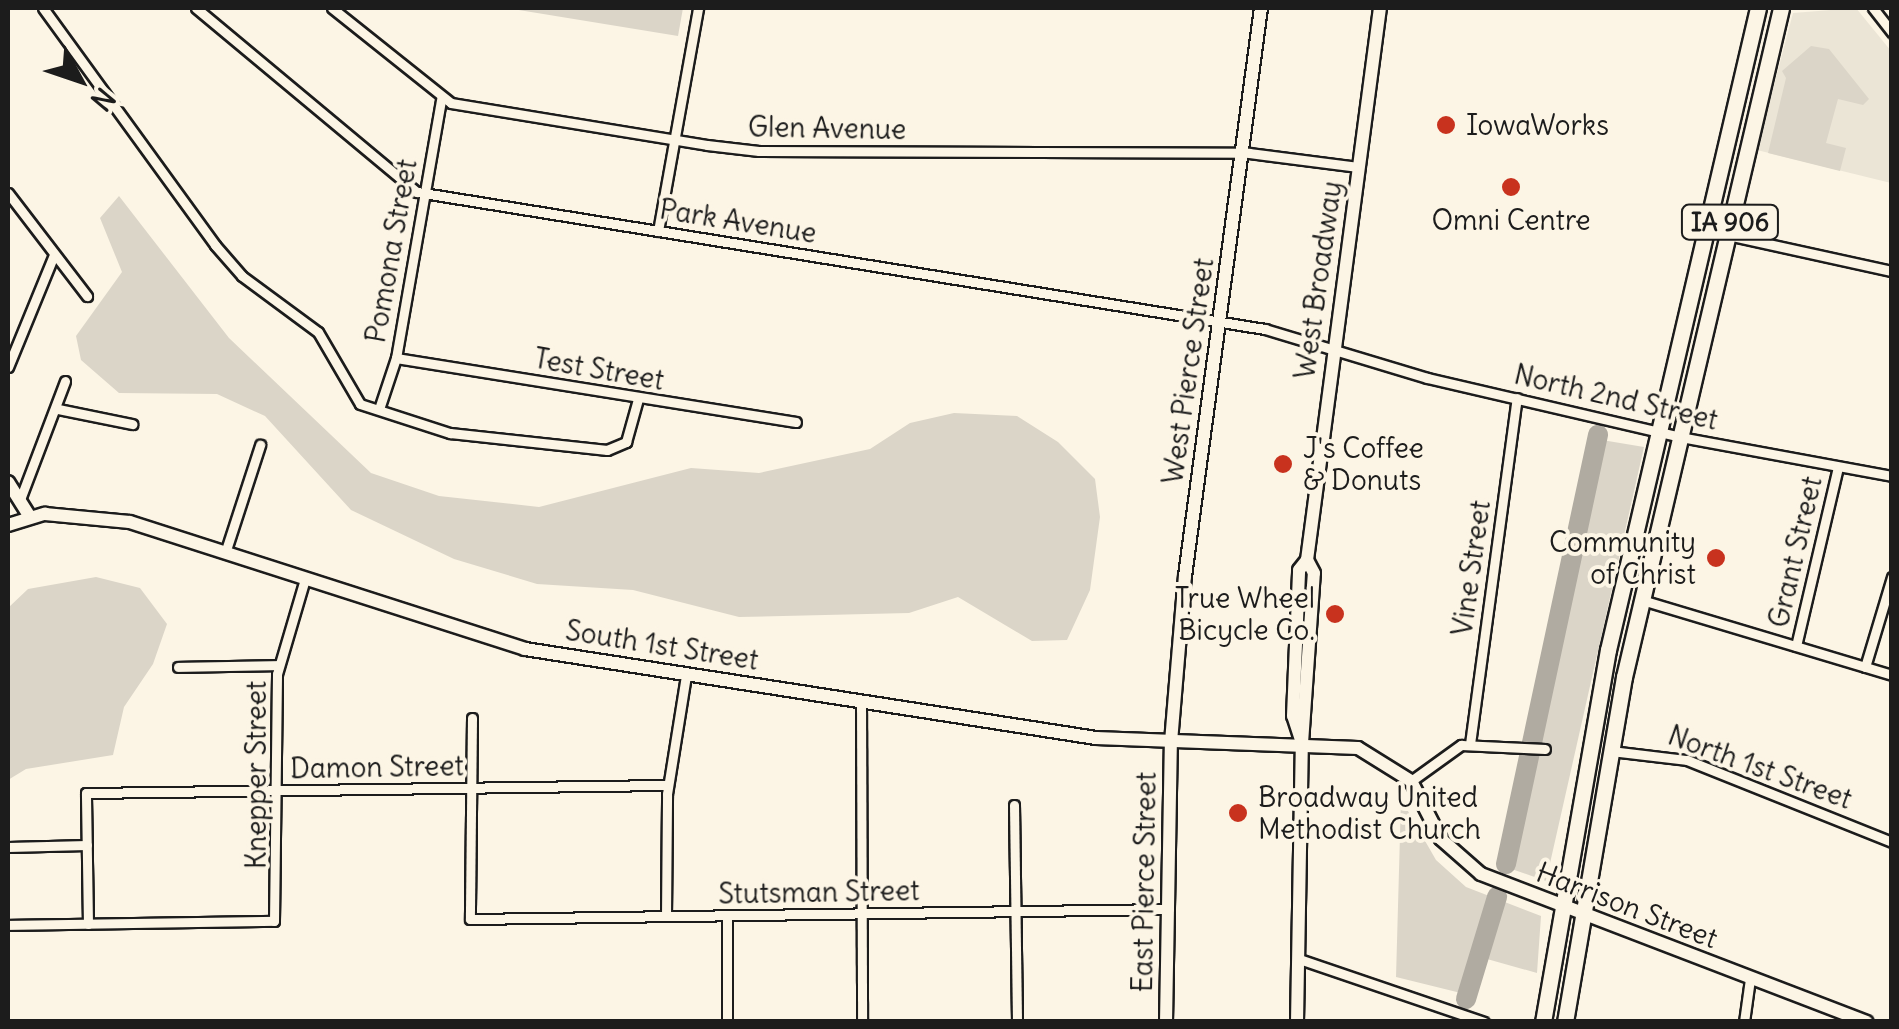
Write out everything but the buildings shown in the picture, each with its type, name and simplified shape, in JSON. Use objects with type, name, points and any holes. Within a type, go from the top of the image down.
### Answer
[{"type":"main road","name":"West Pierce Street","points":[[1171,742],[1184,576],[1222,321],[1261,8]]},
{"type":"main road","name":"West Broadway","points":[[1298,1022],[1302,743],[1293,716],[1299,570],[1307,560],[1380,8]]},
{"type":"main road","name":"IA 906","points":[[1543,1022],[1590,750],[1758,8]]},
{"type":"main road","name":"IA 906","points":[[1565,1022],[1609,751],[1781,8]]},
{"type":"main road","points":[[8,482],[21,497],[30,517],[9,524]]},
{"type":"main road","points":[[9,524],[21,497]]},
{"type":"main road","name":"South 1st Street","points":[[30,517],[130,522],[526,649],[1082,736],[1171,742],[1302,743]]},
{"type":"main road","name":"East Pierce Street","points":[[1166,1022],[1171,742]]},
{"type":"main road","points":[[1302,743],[1363,750],[1410,781]]},
{"type":"main road","name":"Harrison Street","points":[[1410,781],[1454,854],[1481,874],[1867,1022]]},
{"type":"street","points":[[43,8],[232,266],[303,317],[352,398],[450,433],[606,450],[630,435],[638,398]]},
{"type":"street","name":"Park Avenue","points":[[196,8],[401,182],[424,194],[1222,321],[1334,351]]},
{"type":"street","name":"Glen Avenue","points":[[332,8],[442,99],[674,139],[759,151],[1242,154],[1358,167]]},
{"type":"street","points":[[658,232],[698,8]]},
{"type":"street","points":[[1873,8],[1892,32]]},
{"type":"street","name":"Pomona Street","points":[[378,409],[396,358],[442,99]]},
{"type":"street","points":[[8,193],[87,296]]},
{"type":"street","points":[[1705,230],[1891,271]]},
{"type":"street","points":[[8,366],[54,255]]},
{"type":"street","name":"North 2nd Street","points":[[1334,351],[1680,437],[1892,476]]},
{"type":"street","name":"Test Street","points":[[396,358],[796,422]]},
{"type":"street","points":[[21,497],[58,409],[65,380]]},
{"type":"street","name":"Vine Street","points":[[1470,744],[1517,398]]},
{"type":"street","points":[[58,409],[132,424]]},
{"type":"street","points":[[225,553],[260,445]]},
{"type":"street","name":"Grant Street","points":[[1796,646],[1838,467]]},
{"type":"street","points":[[1865,667],[1892,578]]},
{"type":"street","name":"Knepper Street","points":[[88,924],[274,921],[278,915],[278,665],[305,579]]},
{"type":"street","points":[[1642,600],[1892,675]]},
{"type":"street","points":[[178,666],[278,665]]},
{"type":"street","points":[[666,916],[668,786],[686,675]]},
{"type":"street","points":[[861,702],[862,1022]]},
{"type":"street","points":[[472,718],[472,788]]},
{"type":"street","points":[[1410,781],[1450,750],[1470,744],[1545,749]]},
{"type":"street","name":"North 1st Street","points":[[1609,751],[1687,760],[1892,842]]},
{"type":"street","name":"Damon Street","points":[[87,845],[86,793],[668,786]]},
{"type":"street","name":"Stutsman Street","points":[[472,788],[470,919],[1169,909]]},
{"type":"street","points":[[1014,805],[1017,1022]]},
{"type":"street","points":[[8,847],[87,845],[88,924],[8,925]]},
{"type":"street","points":[[727,916],[727,1022]]},
{"type":"street","points":[[1299,959],[1484,1022]]},
{"type":"street","points":[[1744,1022],[1750,979]]},
{"type":"shaded area","points":[[507,8],[683,8],[678,36]]},
{"type":"shaded area","points":[[1856,8],[1891,51],[1891,183],[1757,150],[1793,13]]},
{"type":"shaded area","points":[[1811,46],[1829,49],[1869,99],[1863,105],[1838,99],[1826,143],[1846,148],[1840,171],[1768,153],[1786,78],[1782,71]]},
{"type":"shaded area","points":[[119,196],[229,338],[371,473],[439,496],[539,507],[691,468],[759,473],[870,449],[910,423],[954,413],[1017,416],[1058,442],[1095,479],[1100,517],[1090,590],[1067,640],[1032,641],[958,597],[909,613],[739,617],[633,590],[537,584],[454,559],[351,510],[265,416],[217,394],[119,393],[81,360],[76,336],[122,272],[100,218]]},
{"type":"shaded area","points":[[1590,438],[1644,447],[1546,881],[1500,865],[1535,759]]},
{"type":"shaded area","points":[[96,577],[140,588],[167,624],[153,664],[124,707],[113,755],[26,769],[8,780],[8,608],[28,589]]},
{"type":"shaded area","points":[[1401,799],[1436,860],[1466,887],[1541,916],[1537,973],[1487,959],[1473,996],[1396,977]]},
{"type":"waterway","points":[[1506,864],[1598,435]]},
{"type":"waterway","points":[[1466,999],[1497,897]]},
{"type":"place","name":"IowaWorks","points":[[1446,125]]},
{"type":"place","name":"Omni Centre","points":[[1511,187]]},
{"type":"place","name":"J's Coffee & Donuts","points":[[1283,464]]},
{"type":"place","name":"Community of Christ","points":[[1716,558]]},
{"type":"place","name":"True Wheel Bicycle Co.","points":[[1335,614]]},
{"type":"place","name":"Broadway United Methodist Church","points":[[1238,813]]}]
